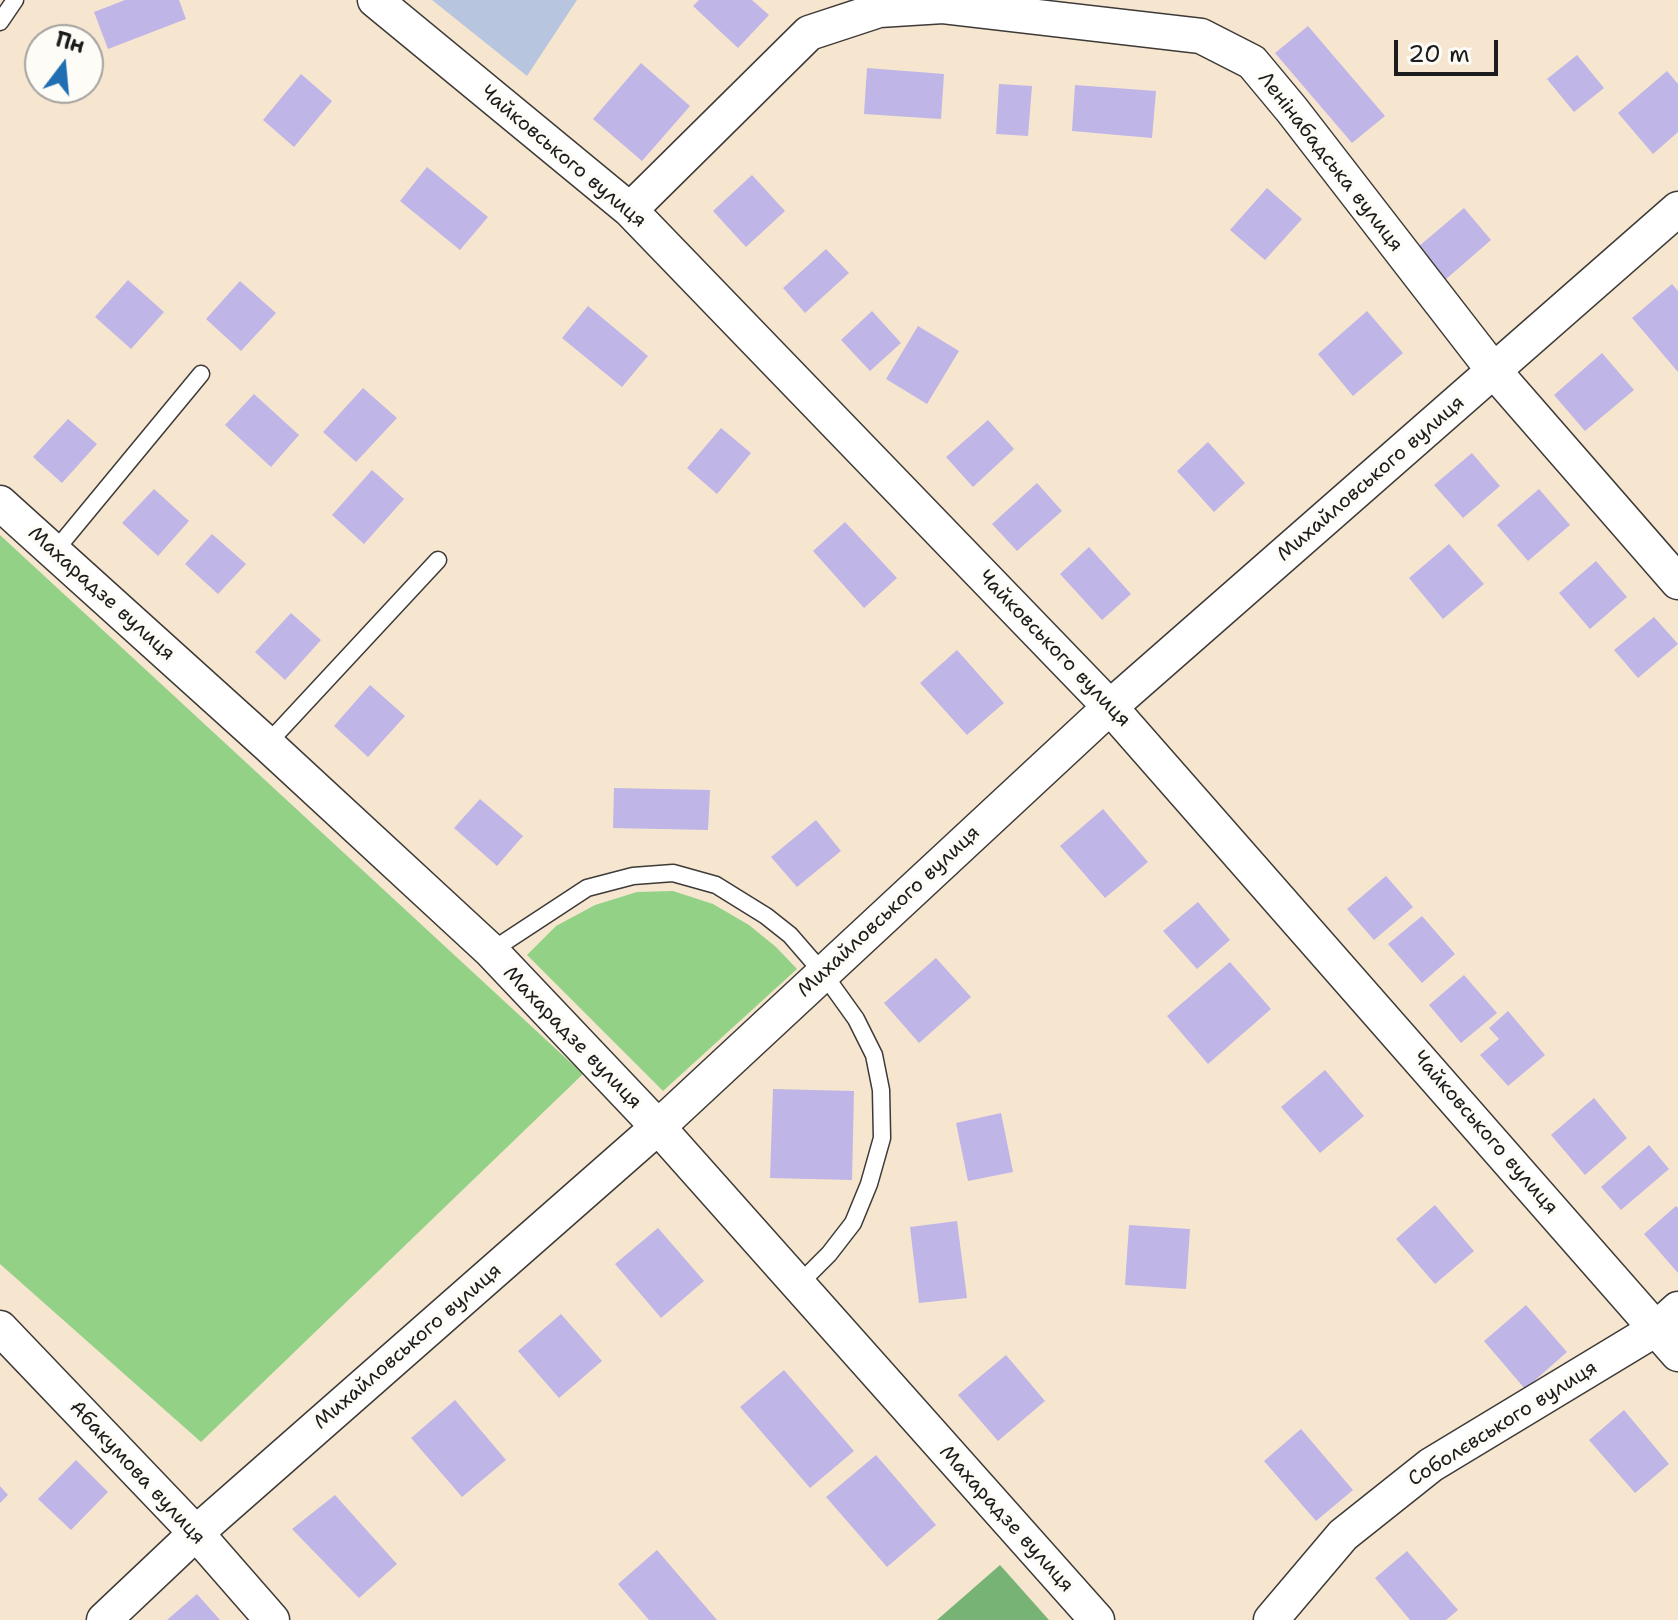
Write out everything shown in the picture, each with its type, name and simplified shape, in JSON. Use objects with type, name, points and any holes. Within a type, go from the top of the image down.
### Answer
[{"type":"street","name":"Чайковського вулиця","points":[[375,0],[630,210],[1110,707],[1671,1331]]},
{"type":"street","name":"Ленінабадська вулиця","points":[[630,210],[809,33],[879,10],[943,6],[1201,36],[1252,62],[1494,371],[1678,582]]},
{"type":"street","name":"Михайловського вулиця","points":[[104,1620],[196,1533],[658,1127],[1110,707],[1678,209]]},
{"type":"street","name":"Махарадзе вулиця","points":[[0,503],[491,951],[658,1127],[1097,1620]]},
{"type":"street","name":"Абакумова вулиця","points":[[0,1328],[196,1533],[272,1620]]},
{"type":"street","name":"Соболєвського вулиця","points":[[1271,1620],[1343,1535],[1431,1465],[1671,1331]]},
{"type":"lane","points":[[0,22],[15,0]]},
{"type":"lane","points":[[54,552],[201,374]]},
{"type":"lane","points":[[267,744],[438,560]]},
{"type":"lane","points":[[491,951],[587,888],[633,876],[673,873],[716,885],[790,935],[823,973],[856,1019],[874,1055],[881,1090],[882,1138],[869,1184],[853,1223],[829,1254],[797,1286]]},
{"type":"shaded area","points":[[432,0],[577,0],[527,76]]},
{"type":"green space","points":[[0,535],[583,1074],[201,1442],[0,1264]]},
{"type":"green space","points":[[673,891],[713,904],[749,925],[797,969],[663,1091],[527,955],[556,926],[595,905],[637,892]]},
{"type":"green space","points":[[1000,1565],[1049,1620],[937,1620]]},
{"type":"building","points":[[125,0],[179,0],[186,19],[108,49],[104,24],[99,24],[94,12]]},
{"type":"building","points":[[699,0],[752,0],[769,15],[738,48],[693,6]]},
{"type":"building","points":[[1308,26],[1385,116],[1352,143],[1275,53]]},
{"type":"building","points":[[1577,55],[1604,88],[1574,112],[1547,79]]},
{"type":"building","points":[[641,63],[690,106],[642,161],[593,119]]},
{"type":"building","points":[[867,68],[944,74],[941,119],[864,114]]},
{"type":"building","points":[[1667,71],[1678,84],[1678,132],[1653,154],[1618,113]]},
{"type":"building","points":[[301,74],[332,101],[294,147],[263,120]]},
{"type":"building","points":[[999,84],[1032,86],[1028,136],[996,134]]},
{"type":"building","points":[[1075,85],[1156,91],[1152,138],[1072,131]]},
{"type":"building","points":[[427,167],[488,217],[460,250],[400,201]]},
{"type":"building","points":[[752,175],[785,211],[746,247],[713,211]]},
{"type":"building","points":[[1267,188],[1302,219],[1265,260],[1230,230]]},
{"type":"building","points":[[1464,208],[1491,240],[1445,280],[1418,247]]},
{"type":"building","points":[[826,249],[849,273],[805,313],[783,288]]},
{"type":"building","points":[[128,280],[164,312],[131,349],[95,317]]},
{"type":"building","points":[[240,281],[276,313],[241,351],[206,319]]},
{"type":"building","points":[[1672,284],[1678,291],[1678,372],[1632,318]]},
{"type":"building","points":[[588,306],[648,356],[622,387],[562,338]]},
{"type":"building","points":[[872,311],[901,343],[870,371],[841,340]]},
{"type":"building","points":[[1367,311],[1403,353],[1353,396],[1318,354]]},
{"type":"building","points":[[918,326],[959,351],[927,404],[886,379]]},
{"type":"building","points":[[1602,353],[1634,390],[1585,431],[1554,395]]},
{"type":"building","points":[[363,388],[397,418],[356,462],[323,432]]},
{"type":"building","points":[[254,394],[299,435],[271,467],[225,425]]},
{"type":"building","points":[[68,419],[97,444],[62,483],[33,457]]},
{"type":"building","points":[[988,420],[1014,449],[973,487],[946,457]]},
{"type":"building","points":[[721,428],[751,453],[717,494],[687,468]]},
{"type":"building","points":[[1208,442],[1245,483],[1214,512],[1177,471]]},
{"type":"building","points":[[1472,453],[1500,486],[1463,518],[1434,485]]},
{"type":"building","points":[[372,470],[404,499],[364,544],[332,515]]},
{"type":"building","points":[[1037,483],[1062,511],[1017,551],[992,524]]},
{"type":"building","points":[[154,489],[189,521],[158,556],[122,523]]},
{"type":"building","points":[[1539,489],[1570,525],[1528,561],[1497,525]]},
{"type":"building","points":[[845,522],[897,578],[864,608],[813,551]]},
{"type":"building","points":[[212,534],[246,564],[218,594],[185,564]]},
{"type":"building","points":[[1449,544],[1484,584],[1443,619],[1409,578]]},
{"type":"building","points":[[1089,547],[1131,594],[1102,620],[1060,574]]},
{"type":"building","points":[[1596,561],[1627,597],[1590,629],[1559,593]]},
{"type":"building","points":[[291,613],[321,640],[285,680],[255,652]]},
{"type":"building","points":[[1654,617],[1678,644],[1638,678],[1614,650]]},
{"type":"building","points":[[957,650],[1004,703],[967,735],[920,683]]},
{"type":"building","points":[[370,685],[405,716],[368,757],[334,726]]},
{"type":"building","points":[[614,788],[710,790],[708,830],[613,828]]},
{"type":"building","points":[[480,799],[523,836],[497,866],[454,828]]},
{"type":"building","points":[[1103,809],[1148,862],[1105,898],[1060,846]]},
{"type":"building","points":[[816,820],[841,851],[797,887],[771,857]]},
{"type":"building","points":[[1386,876],[1413,907],[1374,940],[1347,909]]},
{"type":"building","points":[[1198,902],[1230,940],[1197,969],[1163,931]]},
{"type":"building","points":[[1422,916],[1455,954],[1422,983],[1388,944]]},
{"type":"building","points":[[936,958],[971,997],[919,1043],[884,1003]]},
{"type":"building","points":[[1230,962],[1271,1009],[1208,1064],[1167,1016]]},
{"type":"building","points":[[1464,975],[1497,1013],[1461,1043],[1429,1005]]},
{"type":"building","points":[[1508,1011],[1545,1055],[1508,1086],[1480,1055],[1499,1039],[1489,1028]]},
{"type":"building","points":[[1325,1070],[1364,1116],[1320,1153],[1281,1107]]},
{"type":"building","points":[[773,1089],[854,1091],[852,1180],[770,1178]]},
{"type":"building","points":[[1594,1098],[1627,1138],[1585,1175],[1551,1135]]},
{"type":"building","points":[[1001,1113],[1013,1172],[968,1181],[956,1123]]},
{"type":"building","points":[[1649,1145],[1669,1169],[1621,1210],[1601,1187]]},
{"type":"building","points":[[1435,1205],[1474,1251],[1435,1284],[1396,1239]]},
{"type":"building","points":[[1676,1206],[1678,1208],[1678,1273],[1644,1234]]},
{"type":"building","points":[[957,1221],[967,1298],[919,1303],[910,1227]]},
{"type":"building","points":[[1129,1225],[1190,1229],[1186,1289],[1125,1285]]},
{"type":"building","points":[[658,1228],[704,1281],[661,1318],[615,1264]]},
{"type":"building","points":[[1526,1305],[1567,1352],[1525,1389],[1484,1341]]},
{"type":"building","points":[[561,1314],[602,1361],[559,1398],[518,1351]]},
{"type":"building","points":[[1006,1355],[1045,1401],[998,1441],[958,1395]]},
{"type":"building","points":[[784,1370],[854,1451],[810,1488],[740,1407]]},
{"type":"building","points":[[455,1400],[506,1460],[462,1497],[411,1438]]},
{"type":"building","points":[[1624,1410],[1669,1464],[1635,1493],[1589,1440]]},
{"type":"building","points":[[1301,1429],[1353,1490],[1316,1521],[1264,1461]]},
{"type":"building","points":[[876,1455],[936,1525],[887,1567],[826,1497]]},
{"type":"building","points":[[76,1460],[108,1492],[71,1530],[38,1499]]},
{"type":"building","points":[[0,1486],[8,1495],[0,1503]]},
{"type":"building","points":[[335,1495],[397,1564],[359,1598],[292,1529]]},
{"type":"building","points":[[657,1550],[717,1620],[649,1620],[618,1584]]},
{"type":"building","points":[[1407,1551],[1458,1610],[1446,1620],[1410,1620],[1375,1578]]},
{"type":"building","points":[[197,1594],[220,1620],[167,1620]]}]
